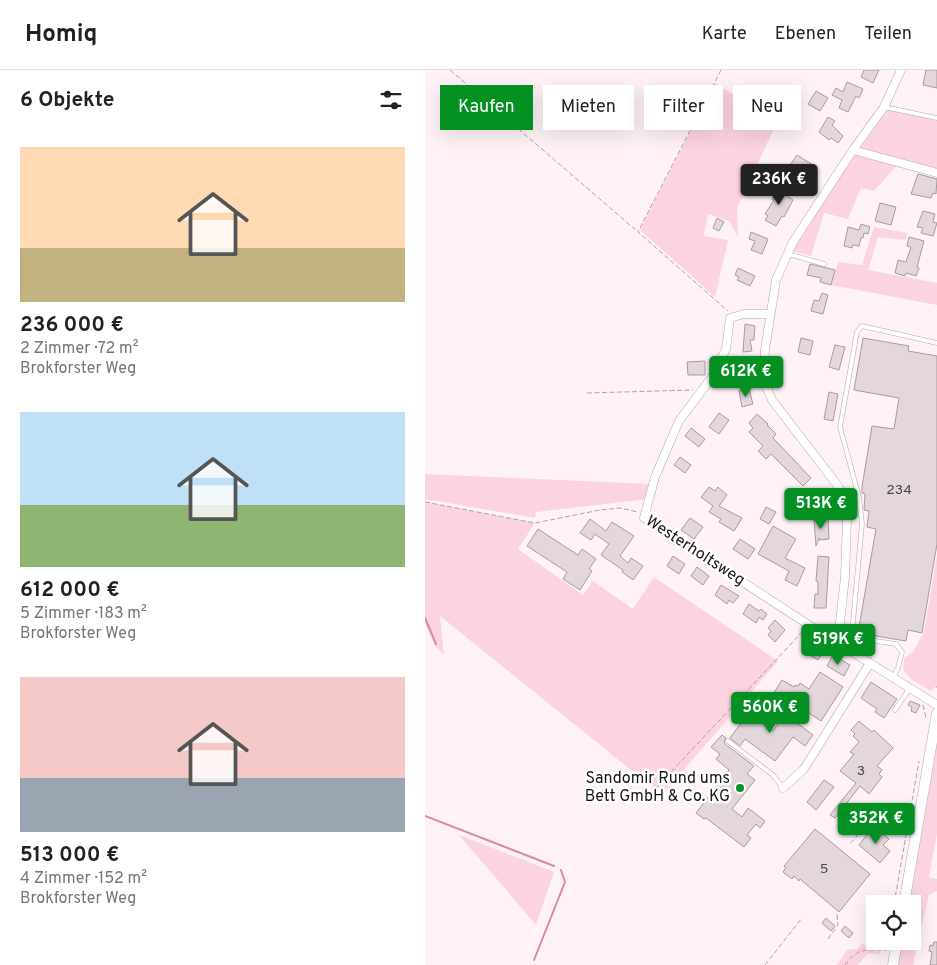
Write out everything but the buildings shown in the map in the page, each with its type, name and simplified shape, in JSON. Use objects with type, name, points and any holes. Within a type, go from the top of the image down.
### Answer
[{"type":"street","points":[[836,641],[839,632],[845,577],[847,519],[845,503],[837,486],[779,412],[768,393],[764,371],[770,314],[776,280],[787,254],[813,209],[884,107],[901,70]]},
{"type":"street","points":[[853,150],[937,173]]},
{"type":"street","points":[[644,518],[655,477],[679,421],[719,363],[725,349],[731,318],[743,314],[770,314]]},
{"type":"street","name":"Westerholtsweg","points":[[644,518],[937,705]]},
{"type":"street","points":[[783,788],[804,770],[870,663]]},
{"type":"street","points":[[906,895],[937,713]]},
{"type":"street","points":[[893,950],[893,965]]},
{"type":"lane","points":[[884,107],[937,118]]},
{"type":"lane","points":[[787,254],[824,264]]},
{"type":"lane","points":[[893,677],[898,668],[902,652],[896,644],[856,638],[852,633],[862,524],[859,497],[840,427],[857,332],[862,326],[937,343]]},
{"type":"lane","points":[[895,710],[909,688]]},
{"type":"lane","points":[[728,742],[773,775],[783,788]]},
{"type":"path","points":[[450,70],[734,316]]},
{"type":"path","points":[[638,232],[721,70]]},
{"type":"path","points":[[587,393],[692,390]]},
{"type":"path","name":"Westerholtsweg","points":[[425,502],[535,523],[600,510],[620,508],[637,511],[644,518]]},
{"type":"path","points":[[657,788],[809,624]]},
{"type":"path","points":[[923,697],[922,703],[927,719]]},
{"type":"path","points":[[896,895],[920,758]]},
{"type":"path","points":[[839,819],[857,833],[857,836],[849,845]]},
{"type":"path","points":[[828,939],[838,925],[837,914]]},
{"type":"path","points":[[765,965],[802,918]]},
{"type":"path","points":[[845,965],[853,954],[859,951],[870,950]]},
{"type":"shaded area","points":[[723,88],[733,94],[733,130],[773,130],[737,208],[738,237],[729,221],[708,214],[704,236],[728,240],[715,297],[640,230],[691,130],[723,130]]},
{"type":"shaded area","points":[[888,110],[937,119],[937,169],[902,160],[874,191],[861,188],[848,219],[824,213],[811,256],[793,251],[818,208]]},
{"type":"shaded area","points":[[874,227],[908,233],[906,240],[878,237],[868,270],[937,283],[937,305],[831,285],[838,262],[862,265]]},
{"type":"shaded area","points":[[425,474],[650,484],[648,499],[536,512],[535,518],[425,499]]},
{"type":"shaded area","points":[[425,502],[535,523],[518,549],[583,595],[593,581],[633,609],[654,577],[778,661],[662,795],[440,616],[444,655],[435,646],[425,623]]},
{"type":"shaded area","points":[[937,555],[937,687],[931,691],[912,680],[903,670],[904,658],[913,652],[924,632]]},
{"type":"shaded area","points":[[937,746],[937,833],[929,877],[937,879],[937,891],[929,895],[921,930],[921,895],[911,895]]},
{"type":"shaded area","points":[[459,835],[554,872],[536,925]]},
{"type":"shaded area","points":[[862,944],[866,945],[866,950],[880,950],[881,954],[867,954],[858,965],[837,965],[847,950],[857,949]]},
{"type":"shaded area","points":[[900,950],[916,950],[913,965],[898,965]]},
{"type":"waterway","points":[[425,618],[436,644]]},
{"type":"waterway","points":[[425,816],[554,866]]},
{"type":"waterway","points":[[534,960],[565,882],[561,870]]},
{"type":"place","name":"Sandomir Rund ums Bett GmbH & Co. KG","points":[[740,788]]}]
